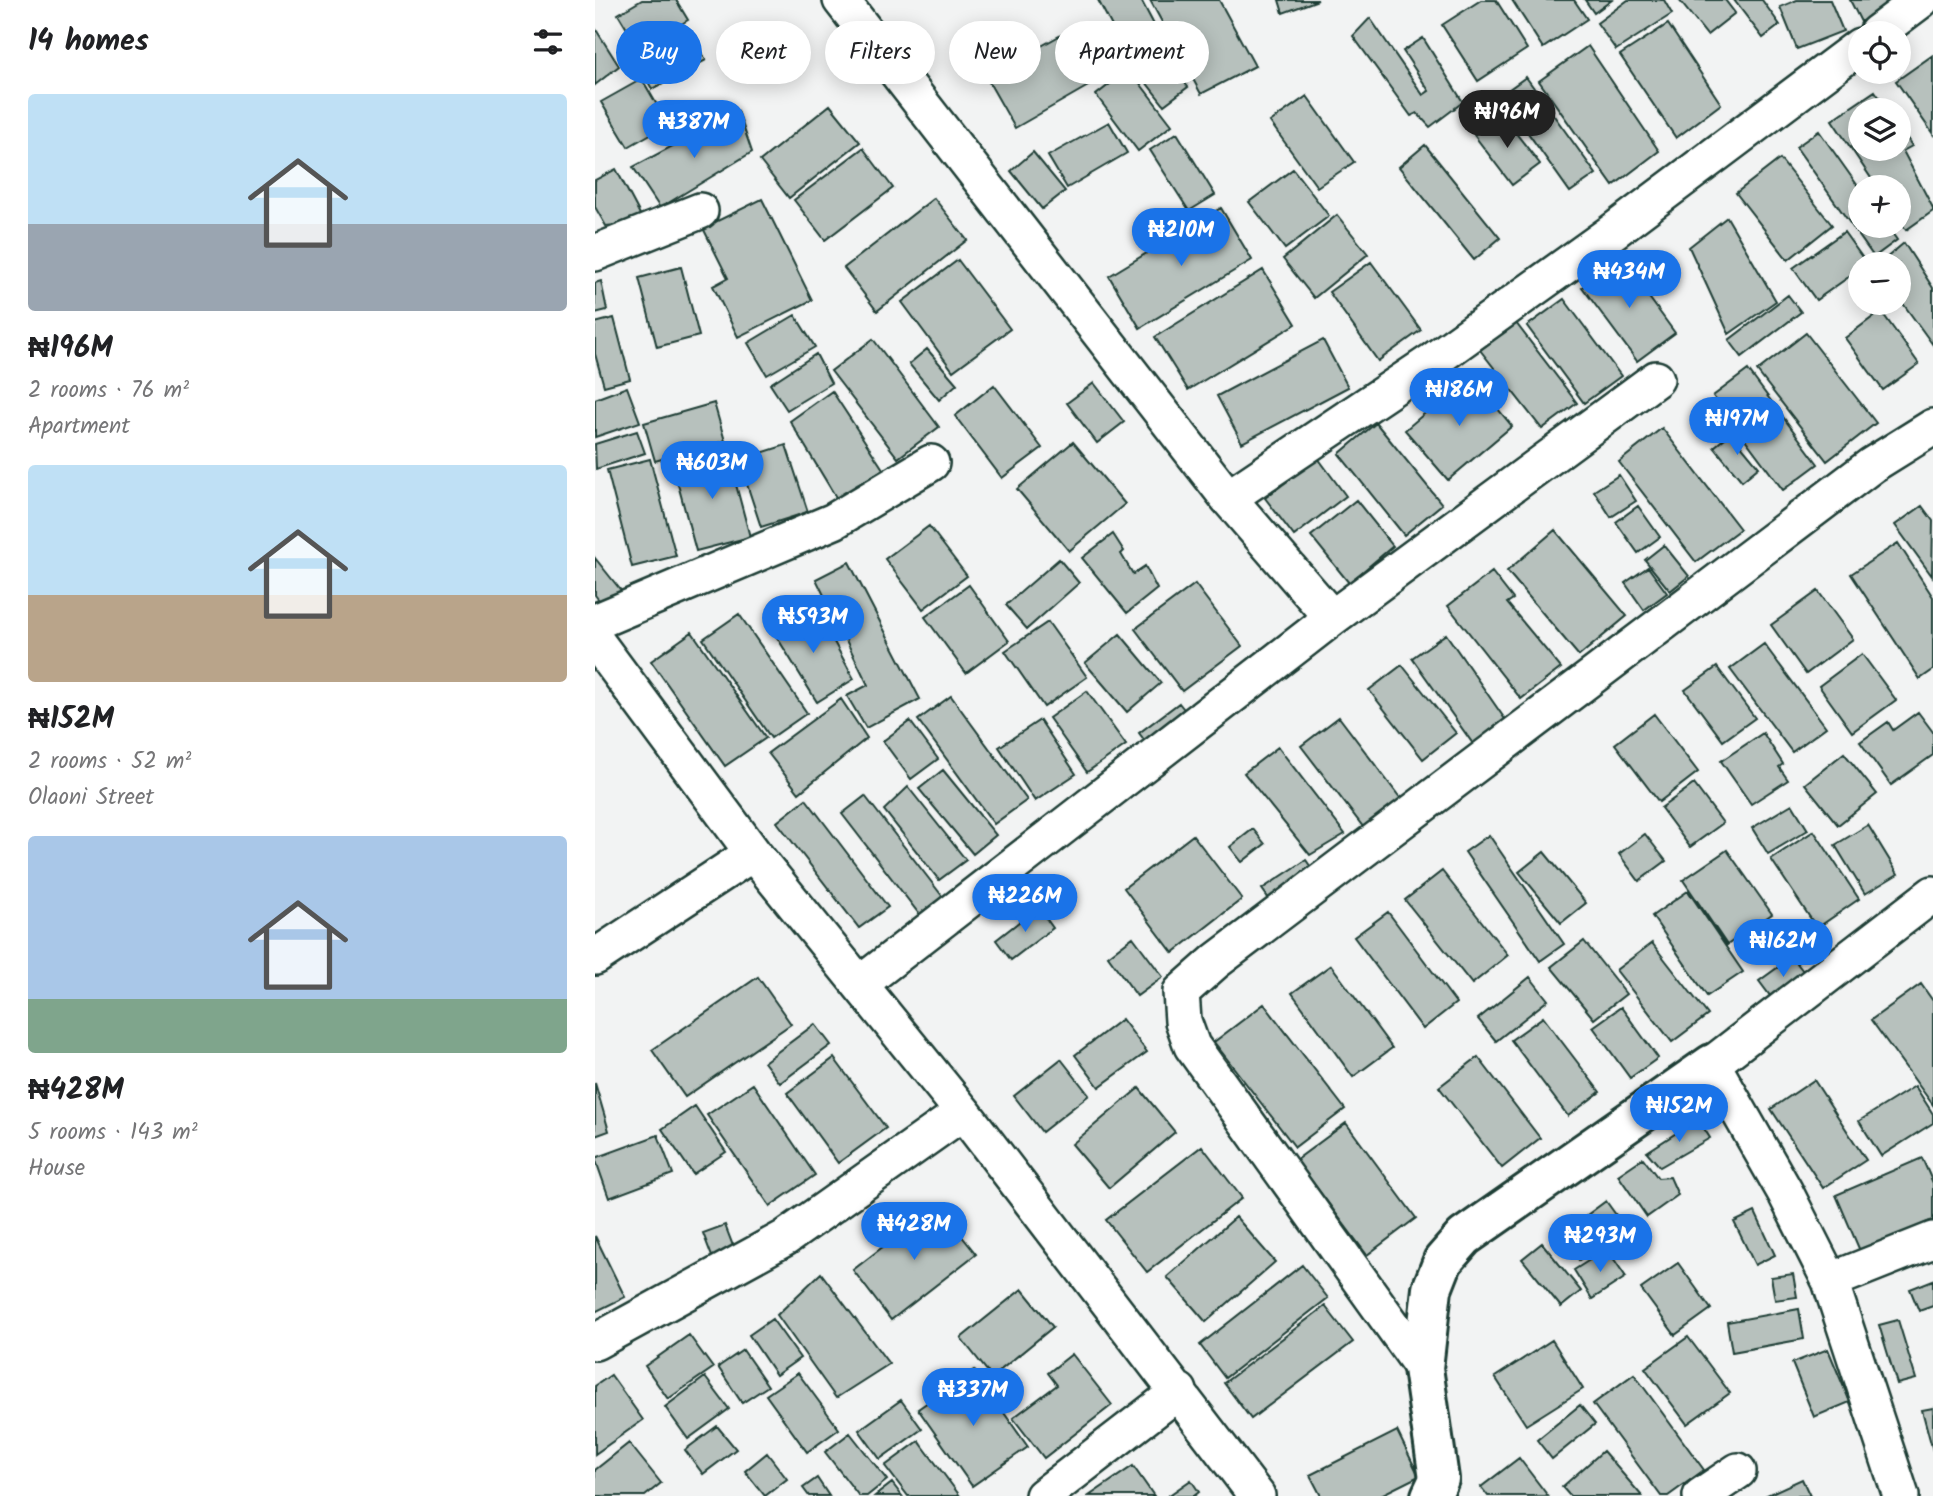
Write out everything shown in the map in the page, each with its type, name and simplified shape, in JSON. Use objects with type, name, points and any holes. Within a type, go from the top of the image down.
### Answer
[{"type":"street","points":[[841,0],[1228,498],[1332,618]]},
{"type":"street","points":[[1893,21],[1921,0]]},
{"type":"street","points":[[1228,498],[1489,320],[1611,233],[1848,55]]},
{"type":"street","points":[[595,253],[700,211]]},
{"type":"street","points":[[860,984],[1332,618],[1656,379]]},
{"type":"street","points":[[1423,1368],[1192,1046],[1183,1021],[1181,992],[1216,961],[1872,465],[1933,426]]},
{"type":"street","points":[[595,622],[834,521],[930,463]]},
{"type":"street","points":[[595,640],[753,853],[963,1112],[1258,1496]]},
{"type":"street","points":[[595,957],[753,853]]},
{"type":"street","points":[[1441,1490],[1423,1368],[1432,1289],[1443,1261],[1464,1237],[1712,1064],[1933,894]]},
{"type":"street","points":[[1712,1064],[1784,1192],[1830,1281],[1901,1496]]},
{"type":"street","points":[[595,1342],[785,1238],[963,1112]]},
{"type":"street","points":[[1830,1281],[1933,1240]]},
{"type":"street","points":[[1043,1496],[1179,1391]]},
{"type":"street","points":[[1701,1496],[1738,1471]]},
{"type":"building","points":[[642,0],[676,0],[688,20],[622,21],[618,14]]},
{"type":"building","points":[[1098,0],[1141,0],[1152,21],[1109,21]]},
{"type":"building","points":[[1150,0],[1219,0],[1255,66],[1201,94],[1196,84],[1209,84],[1209,21],[1161,21]]},
{"type":"building","points":[[1279,0],[1318,0],[1283,13]]},
{"type":"building","points":[[1481,0],[1496,0],[1527,49],[1478,81],[1442,25]]},
{"type":"building","points":[[1512,0],[1574,0],[1587,19],[1543,48]]},
{"type":"building","points":[[1585,0],[1612,0],[1594,13]]},
{"type":"building","points":[[1628,0],[1664,0],[1672,14],[1616,50],[1597,23]]},
{"type":"building","points":[[1679,0],[1725,0],[1735,13],[1707,35]]},
{"type":"building","points":[[1734,0],[1762,0],[1780,25],[1763,38]]},
{"type":"building","points":[[1797,0],[1830,0],[1843,31],[1797,49],[1780,7]]},
{"type":"building","points":[[1850,0],[1902,0],[1863,21]]},
{"type":"building","points":[[1370,18],[1423,95],[1429,91],[1403,51],[1423,38],[1463,102],[1430,127],[1417,113],[1411,116],[1353,36]]},
{"type":"building","points":[[1668,24],[1721,104],[1676,138],[1620,55]]},
{"type":"building","points":[[595,28],[616,61],[616,68],[595,85]]},
{"type":"building","points":[[1055,38],[1055,84],[1090,85],[1015,128],[990,84],[1041,84],[1041,46]]},
{"type":"building","points":[[1588,46],[1659,151],[1613,186],[1539,81]]},
{"type":"building","points":[[1933,55],[1933,134],[1911,102],[1911,98],[1908,98],[1898,84],[1911,84],[1911,70]]},
{"type":"building","points":[[1526,77],[1596,174],[1570,192],[1501,95]]},
{"type":"building","points":[[633,84],[645,84],[668,124],[628,147],[601,102]]},
{"type":"building","points":[[1110,84],[1141,84],[1172,125],[1138,151],[1096,95]]},
{"type":"building","points":[[1147,84],[1186,84],[1188,87],[1164,105]]},
{"type":"building","points":[[1875,91],[1880,98],[1865,98]]},
{"type":"building","points":[[1307,96],[1354,162],[1317,187],[1270,122]]},
{"type":"building","points":[[830,105],[860,142],[789,198],[760,161]]},
{"type":"building","points":[[1848,109],[1848,144],[1832,120]]},
{"type":"building","points":[[738,111],[752,152],[660,208],[633,167]]},
{"type":"building","points":[[1501,114],[1540,164],[1512,185],[1474,135]]},
{"type":"building","points":[[1109,122],[1127,153],[1067,188],[1048,156]]},
{"type":"building","points":[[1819,131],[1850,175],[1848,175],[1848,220],[1796,147]]},
{"type":"building","points":[[1177,133],[1215,195],[1189,211],[1150,150]]},
{"type":"building","points":[[1425,145],[1500,238],[1474,260],[1399,167]]},
{"type":"building","points":[[863,148],[893,188],[825,240],[794,200]]},
{"type":"building","points":[[1033,152],[1065,191],[1042,209],[1011,171]]},
{"type":"building","points":[[1780,159],[1832,225],[1788,260],[1736,193]]},
{"type":"building","points":[[1860,161],[1908,161],[1933,211],[1911,226],[1911,175],[1869,175]]},
{"type":"building","points":[[616,169],[644,222],[606,226],[595,207],[595,180]]},
{"type":"building","points":[[1293,169],[1329,216],[1285,249],[1249,202]]},
{"type":"building","points":[[934,198],[967,240],[877,311],[844,268]]},
{"type":"building","points":[[762,199],[812,300],[738,337],[713,286],[728,278],[703,228]]},
{"type":"building","points":[[1221,208],[1252,260],[1140,328],[1109,276]]},
{"type":"building","points":[[1337,215],[1368,254],[1314,298],[1283,259]]},
{"type":"building","points":[[1727,217],[1776,301],[1729,334],[1689,247]]},
{"type":"building","points":[[1844,232],[1858,252],[1848,252],[1848,277],[1816,300],[1793,268]]},
{"type":"building","points":[[1861,238],[1897,240],[1881,252],[1870,252]]},
{"type":"building","points":[[1904,243],[1910,252],[1893,252]]},
{"type":"building","points":[[1911,254],[1933,288],[1933,345],[1911,315]]},
{"type":"building","points":[[1621,259],[1675,333],[1637,361],[1582,287]]},
{"type":"building","points":[[958,260],[1010,329],[953,371],[902,302]]},
{"type":"building","points":[[1371,262],[1421,330],[1378,361],[1329,292]]},
{"type":"building","points":[[681,267],[699,336],[657,347],[639,278]]},
{"type":"building","points":[[1263,270],[1296,324],[1188,390],[1155,337]]},
{"type":"building","points":[[601,281],[607,310],[595,313],[595,283]]},
{"type":"building","points":[[1788,295],[1801,312],[1742,357],[1729,340]]},
{"type":"building","points":[[1564,299],[1621,376],[1584,403],[1527,326]]},
{"type":"building","points":[[795,315],[815,347],[767,375],[748,343]]},
{"type":"building","points":[[1876,315],[1884,315],[1919,364],[1883,390],[1845,338]]},
{"type":"building","points":[[614,318],[630,379],[604,386],[595,354],[595,323]]},
{"type":"building","points":[[1516,323],[1577,403],[1542,429],[1480,350]]},
{"type":"building","points":[[1806,333],[1876,423],[1827,461],[1757,371]]},
{"type":"building","points":[[873,339],[939,427],[898,458],[831,371]]},
{"type":"building","points":[[1323,340],[1348,387],[1242,443],[1217,396]]},
{"type":"building","points":[[927,349],[957,384],[939,400],[909,364]]},
{"type":"building","points":[[816,354],[831,383],[787,410],[770,384]]},
{"type":"building","points":[[1748,370],[1818,464],[1783,490],[1713,396]]},
{"type":"building","points":[[1470,375],[1512,426],[1448,480],[1405,430]]},
{"type":"building","points":[[1094,383],[1124,422],[1097,443],[1067,403]]},
{"type":"building","points":[[994,385],[1042,448],[1002,478],[955,416]]},
{"type":"building","points":[[627,387],[640,422],[595,437],[595,399]]},
{"type":"building","points":[[832,391],[883,469],[837,499],[790,421]]},
{"type":"building","points":[[714,403],[725,441],[655,461],[644,423]]},
{"type":"building","points":[[1376,423],[1442,504],[1404,535],[1339,454]]},
{"type":"building","points":[[1662,428],[1740,529],[1696,562],[1619,462]]},
{"type":"building","points":[[637,431],[645,453],[596,469],[595,444]]},
{"type":"building","points":[[1731,433],[1759,467],[1742,481],[1714,447]]},
{"type":"building","points":[[1073,442],[1125,504],[1069,551],[1017,489]]},
{"type":"building","points":[[786,445],[808,512],[761,527],[739,460]]},
{"type":"building","points":[[727,451],[750,537],[696,551],[673,466]]},
{"type":"building","points":[[1318,458],[1346,496],[1294,536],[1265,498]]},
{"type":"building","points":[[650,459],[676,556],[632,567],[607,470]]},
{"type":"building","points":[[1619,475],[1636,501],[1611,517],[1594,491]]},
{"type":"building","points":[[1356,500],[1393,546],[1349,583],[1311,536]]},
{"type":"building","points":[[1638,506],[1660,537],[1638,553],[1616,522]]},
{"type":"building","points":[[1922,506],[1933,521],[1932,576],[1895,525]]},
{"type":"building","points":[[929,526],[967,576],[923,609],[885,559]]},
{"type":"building","points":[[1555,530],[1627,616],[1579,656],[1507,571]]},
{"type":"building","points":[[1113,534],[1124,551],[1121,554],[1133,574],[1145,566],[1157,589],[1127,613],[1082,558]]},
{"type":"building","points":[[1898,543],[1933,597],[1933,670],[1920,679],[1851,574]]},
{"type":"building","points":[[1664,545],[1689,576],[1670,591],[1645,560]]},
{"type":"building","points":[[595,558],[623,593],[605,608],[595,595]]},
{"type":"building","points":[[1059,559],[1079,583],[1027,629],[1006,605]]},
{"type":"building","points":[[849,562],[920,699],[866,728],[847,696],[868,685],[816,579]]},
{"type":"building","points":[[1648,567],[1667,593],[1644,610],[1625,583]]},
{"type":"building","points":[[1492,572],[1513,599],[1507,603],[1561,668],[1521,699],[1448,606]]},
{"type":"building","points":[[1195,584],[1242,646],[1182,691],[1135,629]]},
{"type":"building","points":[[969,585],[1009,641],[966,673],[925,617]]},
{"type":"building","points":[[1818,591],[1853,639],[1806,674],[1771,625]]},
{"type":"building","points":[[783,610],[795,630],[820,616],[854,679],[817,702],[767,621]]},
{"type":"building","points":[[739,614],[807,713],[771,738],[703,639]]},
{"type":"building","points":[[1048,622],[1087,677],[1044,707],[1005,651]]},
{"type":"building","points":[[692,632],[766,738],[725,766],[651,661]]},
{"type":"building","points":[[1120,634],[1161,683],[1127,712],[1085,663]]},
{"type":"building","points":[[1446,634],[1509,725],[1476,748],[1412,658]]},
{"type":"building","points":[[1764,644],[1826,727],[1792,752],[1730,669]]},
{"type":"building","points":[[1862,654],[1896,700],[1852,732],[1819,686]]},
{"type":"building","points":[[1402,665],[1456,733],[1423,759],[1369,690]]},
{"type":"building","points":[[1717,667],[1755,718],[1723,741],[1685,690]]},
{"type":"building","points":[[1087,691],[1126,745],[1087,772],[1049,718]]},
{"type":"building","points":[[951,696],[1027,800],[994,824],[918,720]]},
{"type":"building","points":[[841,699],[867,738],[799,793],[768,753]]},
{"type":"building","points":[[1179,703],[1191,718],[1151,749],[1139,733]]},
{"type":"building","points":[[1918,712],[1933,732],[1933,755],[1891,785],[1860,742],[1888,722],[1893,730]]},
{"type":"building","points":[[1654,714],[1698,772],[1659,802],[1615,744]]},
{"type":"building","points":[[1339,717],[1401,799],[1364,828],[1301,746]]},
{"type":"building","points":[[1040,720],[1076,774],[1035,801],[999,747]]},
{"type":"building","points":[[910,721],[938,759],[911,779],[883,741]]},
{"type":"building","points":[[1763,733],[1783,764],[1779,767],[1788,780],[1751,804],[1721,761]]},
{"type":"building","points":[[1278,747],[1345,834],[1310,855],[1244,773]]},
{"type":"building","points":[[1844,753],[1877,794],[1838,825],[1805,784]]},
{"type":"building","points":[[943,770],[996,835],[973,854],[919,789]]},
{"type":"building","points":[[1694,784],[1723,823],[1690,847],[1661,808]]},
{"type":"building","points":[[908,787],[966,860],[939,880],[884,810]]},
{"type":"building","points":[[865,796],[946,901],[923,919],[842,814]]},
{"type":"building","points":[[806,799],[888,907],[859,928],[777,822]]},
{"type":"building","points":[[1792,804],[1808,830],[1768,854],[1752,828]]},
{"type":"building","points":[[1868,825],[1898,874],[1865,894],[1835,845]]},
{"type":"building","points":[[1253,829],[1265,844],[1242,862],[1230,847]]},
{"type":"building","points":[[1814,831],[1859,899],[1817,928],[1771,859]]},
{"type":"building","points":[[1645,834],[1666,861],[1639,881],[1619,854]]},
{"type":"building","points":[[1193,835],[1242,899],[1173,953],[1124,888]]},
{"type":"building","points":[[1489,835],[1564,944],[1540,961],[1465,852]]},
{"type":"building","points":[[1727,850],[1772,914],[1727,945],[1683,880]]},
{"type":"building","points":[[1544,852],[1586,903],[1561,923],[1519,872]]},
{"type":"building","points":[[1306,860],[1317,876],[1274,906],[1262,889]]},
{"type":"building","points":[[1442,871],[1508,955],[1472,984],[1405,900]]},
{"type":"building","points":[[1688,891],[1743,972],[1707,996],[1652,916]]},
{"type":"building","points":[[1038,907],[1053,928],[1011,960],[996,940]]},
{"type":"building","points":[[1388,912],[1456,1003],[1423,1029],[1354,937]]},
{"type":"building","points":[[1133,937],[1163,977],[1137,996],[1108,956]]},
{"type":"building","points":[[1584,941],[1626,994],[1594,1019],[1551,967]]},
{"type":"building","points":[[1652,943],[1708,1015],[1672,1042],[1616,970]]},
{"type":"building","points":[[1792,957],[1807,976],[1774,1001],[1759,981]]},
{"type":"building","points":[[1331,965],[1392,1048],[1353,1077],[1292,993]]},
{"type":"building","points":[[758,977],[791,1024],[685,1097],[652,1050]]},
{"type":"building","points":[[1530,977],[1548,1000],[1496,1041],[1478,1019]]},
{"type":"building","points":[[1921,984],[1933,1001],[1933,1105],[1871,1020]]},
{"type":"building","points":[[1264,1004],[1345,1109],[1295,1147],[1214,1042]]},
{"type":"building","points":[[1621,1007],[1658,1058],[1630,1078],[1593,1027]]},
{"type":"building","points":[[1543,1017],[1600,1092],[1568,1116],[1511,1040]]},
{"type":"building","points":[[1122,1019],[1147,1052],[1099,1087],[1075,1055]]},
{"type":"building","points":[[815,1024],[831,1045],[780,1083],[764,1062]]},
{"type":"building","points":[[1478,1057],[1540,1138],[1502,1168],[1439,1087]]},
{"type":"building","points":[[834,1058],[886,1128],[838,1163],[787,1093]]},
{"type":"building","points":[[1061,1059],[1089,1095],[1042,1132],[1014,1096]]},
{"type":"building","points":[[1814,1080],[1866,1160],[1823,1188],[1771,1109]]},
{"type":"building","points":[[595,1083],[609,1131],[595,1136]]},
{"type":"building","points":[[753,1084],[815,1175],[770,1206],[707,1115]]},
{"type":"building","points":[[1915,1086],[1933,1114],[1933,1123],[1881,1156],[1859,1121]]},
{"type":"building","points":[[1139,1088],[1175,1132],[1109,1188],[1072,1144]]},
{"type":"building","points":[[695,1106],[726,1152],[693,1174],[662,1129]]},
{"type":"building","points":[[1698,1119],[1710,1138],[1660,1167],[1647,1152]]},
{"type":"building","points":[[1346,1123],[1416,1218],[1367,1255],[1296,1160]]},
{"type":"building","points":[[658,1135],[673,1174],[609,1198],[595,1158]]},
{"type":"building","points":[[1202,1146],[1242,1198],[1147,1272],[1106,1220]]},
{"type":"building","points":[[1643,1158],[1658,1178],[1670,1177],[1678,1195],[1647,1217],[1618,1175]]},
{"type":"building","points":[[1922,1158],[1933,1183],[1933,1220],[1860,1251],[1836,1195]]},
{"type":"building","points":[[1606,1201],[1624,1226],[1579,1260],[1560,1235]]},
{"type":"building","points":[[937,1205],[976,1254],[891,1320],[853,1270]]},
{"type":"building","points":[[1755,1212],[1775,1255],[1755,1265],[1734,1222]]},
{"type":"building","points":[[1236,1217],[1275,1262],[1206,1322],[1167,1277]]},
{"type":"building","points":[[725,1225],[738,1259],[716,1267],[703,1233]]},
{"type":"building","points":[[595,1236],[625,1297],[595,1312]]},
{"type":"building","points":[[1542,1243],[1581,1291],[1561,1307],[1522,1259]]},
{"type":"building","points":[[1607,1249],[1626,1277],[1592,1299],[1574,1270]]},
{"type":"building","points":[[1678,1263],[1711,1309],[1675,1335],[1641,1289]]},
{"type":"building","points":[[1302,1265],[1328,1298],[1225,1378],[1200,1345]]},
{"type":"building","points":[[821,1273],[889,1364],[836,1398],[777,1315]]},
{"type":"building","points":[[1793,1274],[1797,1297],[1775,1300],[1771,1277]]},
{"type":"building","points":[[1933,1280],[1933,1306],[1919,1311],[1910,1289]]},
{"type":"building","points":[[1022,1289],[1053,1327],[992,1377],[961,1338]]},
{"type":"building","points":[[1325,1306],[1353,1342],[1251,1419],[1224,1383]]},
{"type":"building","points":[[1799,1309],[1804,1339],[1732,1352],[1727,1322]]},
{"type":"building","points":[[772,1319],[800,1358],[776,1375],[749,1335]]},
{"type":"building","points":[[1898,1320],[1916,1379],[1897,1384],[1879,1325]]},
{"type":"building","points":[[689,1335],[713,1368],[668,1399],[645,1366]]},
{"type":"building","points":[[1688,1337],[1730,1393],[1687,1424],[1645,1368]]},
{"type":"building","points":[[1552,1340],[1583,1389],[1526,1425],[1495,1377]]},
{"type":"building","points":[[1828,1349],[1850,1402],[1814,1417],[1792,1363]]},
{"type":"building","points":[[743,1350],[768,1386],[742,1403],[718,1367]]},
{"type":"building","points":[[1072,1354],[1112,1405],[1044,1458],[1013,1418],[1057,1385],[1048,1373]]},
{"type":"building","points":[[974,1370],[1028,1447],[972,1486],[918,1409]]},
{"type":"building","points":[[798,1373],[839,1429],[807,1452],[766,1395]]},
{"type":"building","points":[[1634,1374],[1704,1470],[1668,1496],[1661,1496],[1593,1404]]},
{"type":"building","points":[[611,1375],[643,1420],[595,1454],[595,1386]]},
{"type":"building","points":[[705,1377],[729,1409],[688,1439],[665,1407]]},
{"type":"building","points":[[901,1400],[922,1429],[880,1459],[859,1430]]},
{"type":"building","points":[[1580,1405],[1595,1424],[1552,1459],[1537,1440]]},
{"type":"building","points":[[1933,1408],[1933,1451],[1922,1410]]},
{"type":"building","points":[[717,1426],[736,1449],[703,1474],[685,1450]]},
{"type":"building","points":[[1397,1431],[1419,1476],[1379,1496],[1321,1496],[1310,1475]]},
{"type":"building","points":[[850,1433],[887,1480],[867,1496],[859,1496],[825,1452]]},
{"type":"building","points":[[919,1441],[960,1496],[908,1496],[885,1466]]},
{"type":"building","points":[[629,1443],[661,1483],[645,1496],[595,1496],[595,1470]]},
{"type":"building","points":[[1603,1451],[1642,1496],[1570,1496],[1562,1487]]},
{"type":"building","points":[[767,1453],[787,1479],[765,1496],[745,1471]]},
{"type":"building","points":[[1519,1458],[1548,1496],[1488,1496],[1481,1487]]},
{"type":"building","points":[[1133,1466],[1154,1496],[1089,1496]]},
{"type":"building","points":[[817,1478],[829,1496],[809,1496],[803,1488]]},
{"type":"building","points":[[1802,1479],[1810,1496],[1765,1496]]},
{"type":"building","points":[[1191,1480],[1199,1492],[1194,1496],[1168,1496]]},
{"type":"building","points":[[892,1483],[902,1496],[875,1496]]}]
